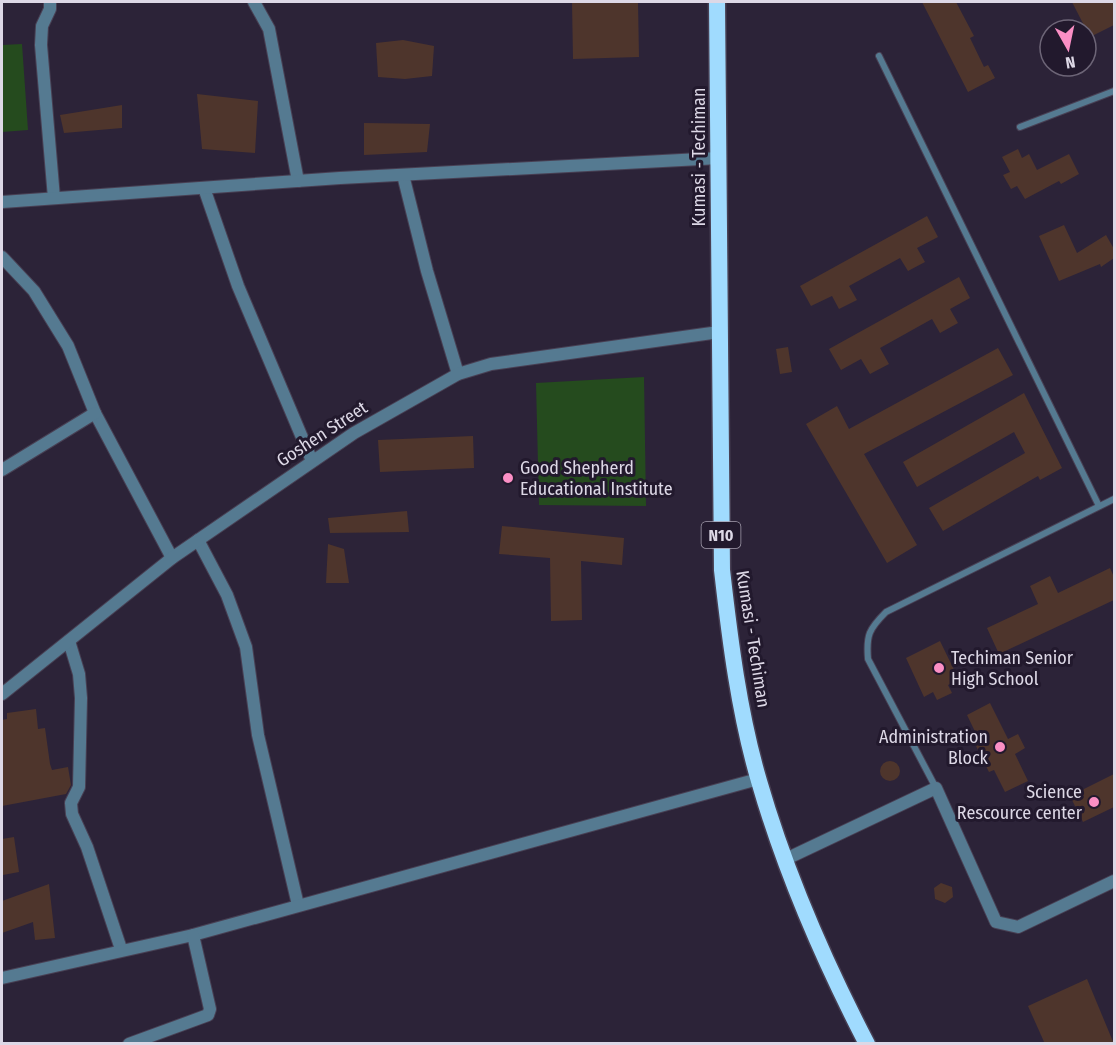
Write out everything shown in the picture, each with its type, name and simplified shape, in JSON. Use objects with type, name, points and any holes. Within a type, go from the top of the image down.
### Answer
[{"type":"highway","name":"Kumasi - Techiman","points":[[717,2],[722,570],[730,637],[758,779],[786,860],[832,970],[867,1044]]},
{"type":"street","points":[[50,2],[50,9],[42,26],[41,45],[54,198]]},
{"type":"street","points":[[254,2],[269,29],[298,181]]},
{"type":"street","points":[[2,202],[298,181],[719,158]]},
{"type":"street","points":[[404,175],[427,271],[458,374]]},
{"type":"street","points":[[204,188],[238,286],[312,461]]},
{"type":"street","points":[[2,256],[34,291],[68,346],[95,413],[172,558]]},
{"type":"street","name":"Goshen Street","points":[[2,694],[172,558],[354,433],[458,374],[491,364],[719,332]]},
{"type":"street","points":[[2,470],[95,413]]},
{"type":"street","points":[[198,540],[227,595],[246,647],[258,735],[298,905]]},
{"type":"street","points":[[69,641],[79,674],[81,698],[80,787],[71,803],[72,814],[87,847],[121,950]]},
{"type":"street","points":[[2,978],[193,935],[758,779]]},
{"type":"street","points":[[786,860],[936,788],[996,922],[1018,927],[1114,881]]},
{"type":"street","points":[[129,1044],[208,1015],[210,1009],[193,935]]},
{"type":"lane","points":[[879,56],[1099,506]]},
{"type":"lane","points":[[1020,127],[1114,91]]},
{"type":"lane","points":[[936,788],[868,659],[867,643],[870,628],[886,612],[1114,499]]},
{"type":"green space","points":[[22,44],[28,130],[2,132],[2,45]]},
{"type":"green space","points":[[644,377],[646,506],[539,505],[536,383]]},
{"type":"building","points":[[572,2],[638,2],[639,57],[573,59]]},
{"type":"building","points":[[922,2],[956,2],[974,36],[970,38],[984,67],[988,65],[995,78],[968,92]]},
{"type":"building","points":[[1072,2],[1114,2],[1114,25],[1098,33],[1098,18],[1080,18]]},
{"type":"building","points":[[403,40],[434,46],[432,76],[405,79],[378,77],[376,43]]},
{"type":"building","points":[[197,94],[258,101],[255,153],[202,149]]},
{"type":"building","points":[[122,105],[122,128],[64,133],[60,115]]},
{"type":"building","points":[[364,123],[430,124],[427,152],[364,155]]},
{"type":"building","points":[[1018,149],[1022,158],[1029,154],[1037,170],[1069,154],[1079,174],[1061,184],[1059,181],[1025,199],[1017,186],[1011,189],[1003,175],[1010,172],[1002,157]]},
{"type":"building","points":[[927,216],[938,237],[917,248],[925,262],[908,271],[900,258],[849,286],[857,300],[839,309],[832,296],[811,306],[800,286]]},
{"type":"building","points":[[1064,225],[1077,253],[1106,235],[1114,249],[1114,258],[1101,267],[1100,264],[1059,281],[1039,236]]},
{"type":"building","points":[[959,277],[970,298],[950,309],[958,323],[940,333],[932,319],[880,348],[889,364],[870,374],[861,359],[841,370],[829,349]]},
{"type":"building","points":[[788,347],[792,372],[780,374],[776,349]]},
{"type":"building","points":[[998,348],[1013,375],[864,454],[917,545],[887,563],[806,424],[837,406],[849,429]]},
{"type":"building","points":[[1024,393],[1062,468],[1040,480],[1038,476],[943,531],[929,508],[1025,453],[1014,432],[917,487],[903,462]]},
{"type":"building","points":[[473,436],[474,468],[380,472],[378,440]]},
{"type":"building","points":[[407,511],[409,532],[330,533],[328,518]]},
{"type":"building","points":[[502,526],[624,538],[622,565],[581,561],[582,620],[551,621],[550,558],[499,554]]},
{"type":"building","points":[[328,544],[344,549],[349,583],[326,583]]},
{"type":"building","points":[[1110,568],[1114,577],[1114,600],[999,654],[987,628],[1038,604],[1030,586],[1050,576],[1058,593]]},
{"type":"building","points":[[940,641],[959,680],[948,685],[952,693],[937,700],[933,692],[924,697],[906,658]]},
{"type":"building","name":"Administration Block","points":[[990,703],[1008,739],[1018,734],[1025,748],[1015,754],[1028,781],[1005,792],[994,770],[989,772],[976,746],[981,744],[967,715]]},
{"type":"building","points":[[36,709],[38,729],[45,728],[52,770],[68,767],[71,785],[66,794],[2,806],[2,720],[7,719],[7,713]]},
{"type":"building","points":[[886,761],[894,761],[900,767],[900,775],[894,781],[886,781],[880,775],[880,767]]},
{"type":"building","name":"Science Rescource center","points":[[1114,774],[1114,807],[1083,822],[1070,796]]},
{"type":"building","points":[[14,837],[19,872],[3,875],[2,839]]},
{"type":"building","points":[[941,883],[952,887],[953,897],[945,903],[935,899],[934,888]]},
{"type":"building","points":[[49,884],[55,938],[35,940],[33,922],[2,933],[2,901]]},
{"type":"building","points":[[1087,979],[1114,1044],[1045,1044],[1028,1006]]},
{"type":"place","name":"Good Shepherd Educational Institute","points":[[508,478]]},
{"type":"place","name":"Techiman Senior High School","points":[[939,668]]},
{"type":"place","name":"Administration Block","points":[[1000,747]]},
{"type":"place","name":"Science Rescource center","points":[[1094,802]]}]
